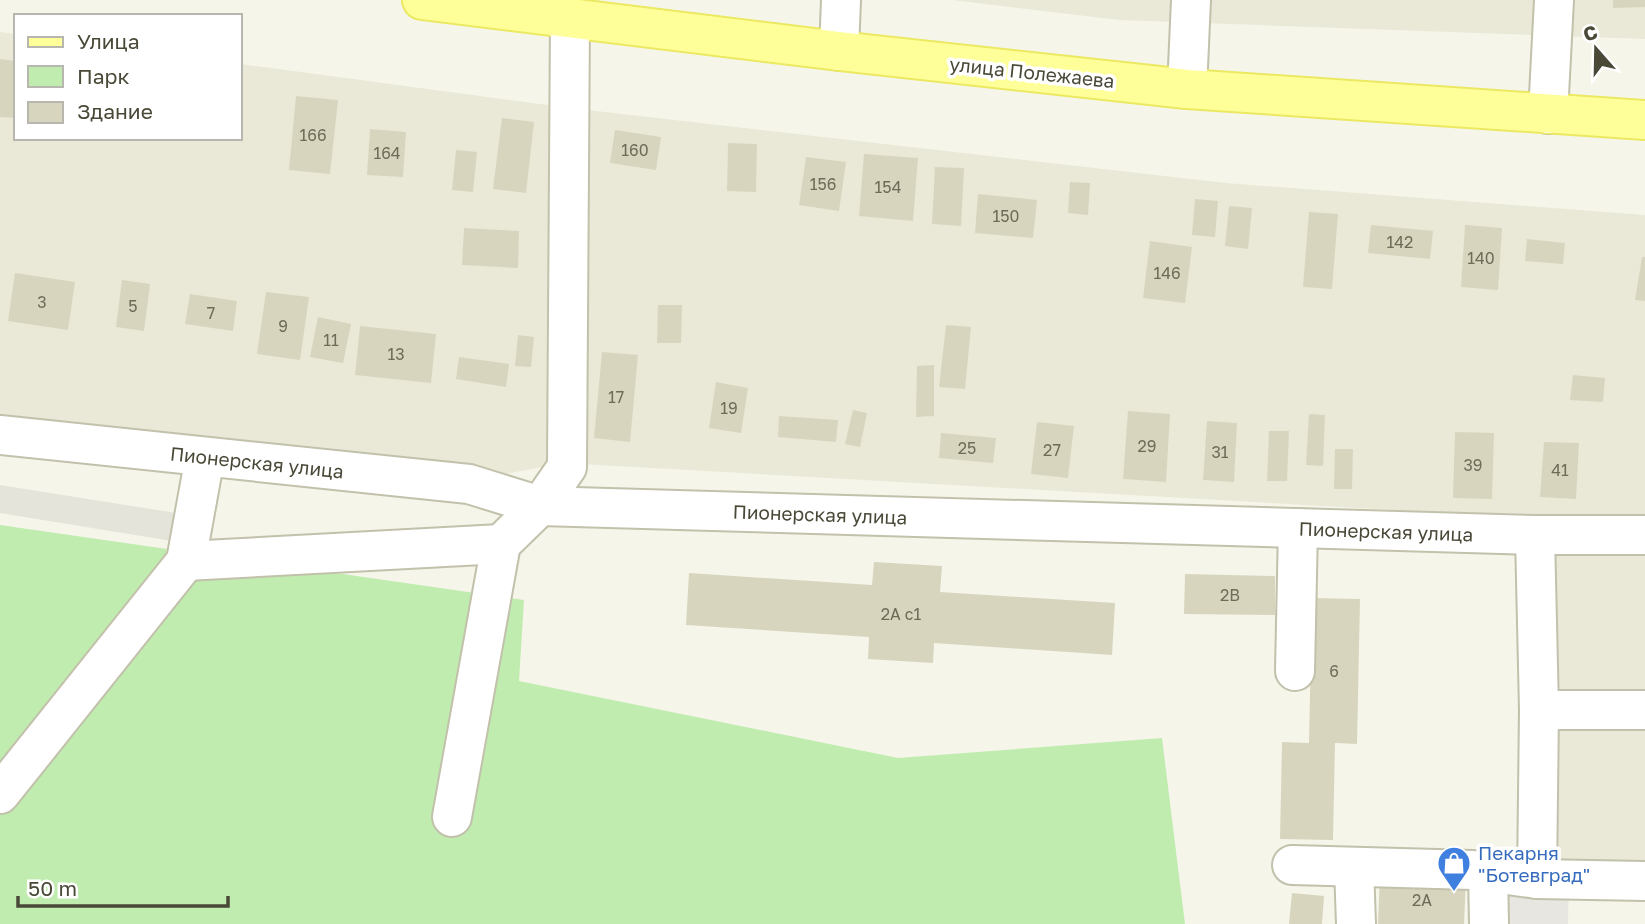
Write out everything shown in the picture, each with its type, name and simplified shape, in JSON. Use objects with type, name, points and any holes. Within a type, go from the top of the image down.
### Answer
[{"type":"main road","name":"улица Полежаева","points":[[422,0],[474,4],[570,19],[839,51],[1187,89],[1645,120]]},
{"type":"street","points":[[839,51],[841,0]]},
{"type":"street","points":[[1187,89],[1191,0]]},
{"type":"street","points":[[1548,114],[1554,0]]},
{"type":"street","points":[[452,817],[502,544],[540,506],[567,467],[570,19]]},
{"type":"street","name":"Пионерская улица","points":[[0,435],[469,484],[540,506],[1535,535],[1645,535]]},
{"type":"street","points":[[0,794],[186,561],[205,457]]},
{"type":"street","points":[[1295,671],[1298,528]]},
{"type":"street","points":[[1535,535],[1539,710],[1536,879]]},
{"type":"street","points":[[186,561],[502,544]]},
{"type":"street","points":[[1539,710],[1645,710]]},
{"type":"street","points":[[1292,865],[1473,870],[1536,879],[1645,881]]},
{"type":"street","points":[[1354,867],[1356,924]]},
{"type":"street","points":[[1488,872],[1489,924]]},
{"type":"shaded area","points":[[952,0],[1645,0],[1645,39],[1119,20]]},
{"type":"shaded area","points":[[0,32],[14,34],[14,140],[242,140],[242,64],[570,108],[1226,183],[1645,215],[1645,865],[1517,863],[1519,517],[563,463],[505,474],[0,418]]},
{"type":"shaded area","points":[[0,485],[176,513],[172,541],[0,513]]},
{"type":"shaded area","points":[[1473,870],[1569,879],[1568,924],[1472,924]]},
{"type":"green space","points":[[0,525],[524,600],[519,681],[898,758],[1162,738],[1185,924],[0,924]]},
{"type":"building","points":[[1613,0],[1645,0],[1645,7],[1613,8]]},
{"type":"building","points":[[0,59],[14,61],[14,118],[0,117]]},
{"type":"building","points":[[296,96],[338,100],[330,174],[289,170]]},
{"type":"building","points":[[502,118],[534,122],[526,193],[493,189]]},
{"type":"building","points":[[370,129],[406,132],[403,177],[367,175]]},
{"type":"building","points":[[615,130],[661,137],[656,170],[610,163]]},
{"type":"building","points":[[728,143],[757,144],[756,192],[727,191]]},
{"type":"building","points":[[456,150],[477,152],[473,192],[452,190]]},
{"type":"building","points":[[864,154],[918,158],[913,221],[859,216]]},
{"type":"building","points":[[806,157],[846,162],[839,211],[799,205]]},
{"type":"building","points":[[935,167],[964,168],[961,226],[932,224]]},
{"type":"building","points":[[1070,182],[1090,183],[1088,215],[1068,213]]},
{"type":"building","points":[[978,194],[1037,200],[1033,238],[975,233]]},
{"type":"building","points":[[1195,199],[1218,201],[1215,237],[1192,235]]},
{"type":"building","points":[[1229,206],[1252,208],[1248,249],[1225,246]]},
{"type":"building","points":[[1309,212],[1338,214],[1332,289],[1303,287]]},
{"type":"building","points":[[1371,225],[1433,231],[1430,259],[1368,253]]},
{"type":"building","points":[[1465,225],[1502,228],[1498,290],[1461,287]]},
{"type":"building","points":[[464,228],[519,231],[518,268],[462,265]]},
{"type":"building","points":[[1527,239],[1565,243],[1563,264],[1525,261]]},
{"type":"building","points":[[1150,241],[1192,247],[1185,303],[1143,298]]},
{"type":"building","points":[[1642,257],[1645,257],[1645,301],[1635,300]]},
{"type":"building","points":[[15,273],[75,282],[68,330],[8,321]]},
{"type":"building","points":[[122,280],[150,284],[144,331],[116,327]]},
{"type":"building","points":[[266,292],[309,297],[300,360],[257,354]]},
{"type":"building","points":[[190,294],[237,301],[233,331],[185,324]]},
{"type":"building","points":[[658,305],[682,305],[681,343],[657,343]]},
{"type":"building","points":[[318,317],[351,324],[343,363],[310,357]]},
{"type":"building","points":[[946,325],[971,327],[965,389],[939,387]]},
{"type":"building","points":[[360,326],[436,334],[431,383],[355,375]]},
{"type":"building","points":[[518,335],[534,337],[531,367],[515,366]]},
{"type":"building","points":[[602,352],[638,355],[630,442],[594,438]]},
{"type":"building","points":[[459,357],[509,364],[506,387],[456,379]]},
{"type":"building","points":[[934,365],[934,416],[916,417],[917,366]]},
{"type":"building","points":[[1573,375],[1605,378],[1603,402],[1570,400]]},
{"type":"building","points":[[716,382],[748,388],[741,433],[709,428]]},
{"type":"building","points":[[853,410],[867,413],[860,447],[845,444]]},
{"type":"building","points":[[1128,411],[1170,414],[1166,482],[1123,479]]},
{"type":"building","points":[[1309,414],[1325,415],[1323,466],[1306,465]]},
{"type":"building","points":[[779,416],[838,420],[836,442],[778,437]]},
{"type":"building","points":[[1207,421],[1237,423],[1234,482],[1203,480]]},
{"type":"building","points":[[1037,422],[1074,426],[1068,478],[1031,474]]},
{"type":"building","points":[[1269,431],[1289,431],[1287,481],[1267,481]]},
{"type":"building","points":[[1455,432],[1494,433],[1492,499],[1453,498]]},
{"type":"building","points":[[941,433],[996,438],[993,463],[939,458]]},
{"type":"building","points":[[1544,442],[1579,443],[1576,499],[1540,497]]},
{"type":"building","points":[[1335,449],[1353,449],[1352,489],[1334,489]]},
{"type":"building","points":[[874,562],[942,566],[940,592],[1115,603],[1112,655],[934,643],[933,663],[868,659],[869,637],[686,625],[689,573],[872,585]]},
{"type":"building","points":[[1185,574],[1275,576],[1275,615],[1184,614]]},
{"type":"building","points":[[1312,598],[1360,599],[1357,744],[1335,743],[1333,840],[1280,839],[1282,742],[1309,743]]},
{"type":"building","points":[[1380,874],[1466,877],[1464,924],[1378,924]]},
{"type":"building","points":[[1292,893],[1324,896],[1322,924],[1289,924]]},
{"type":"place","name":"Пекарня \"Ботевград\"","points":[[1454,893]]}]
